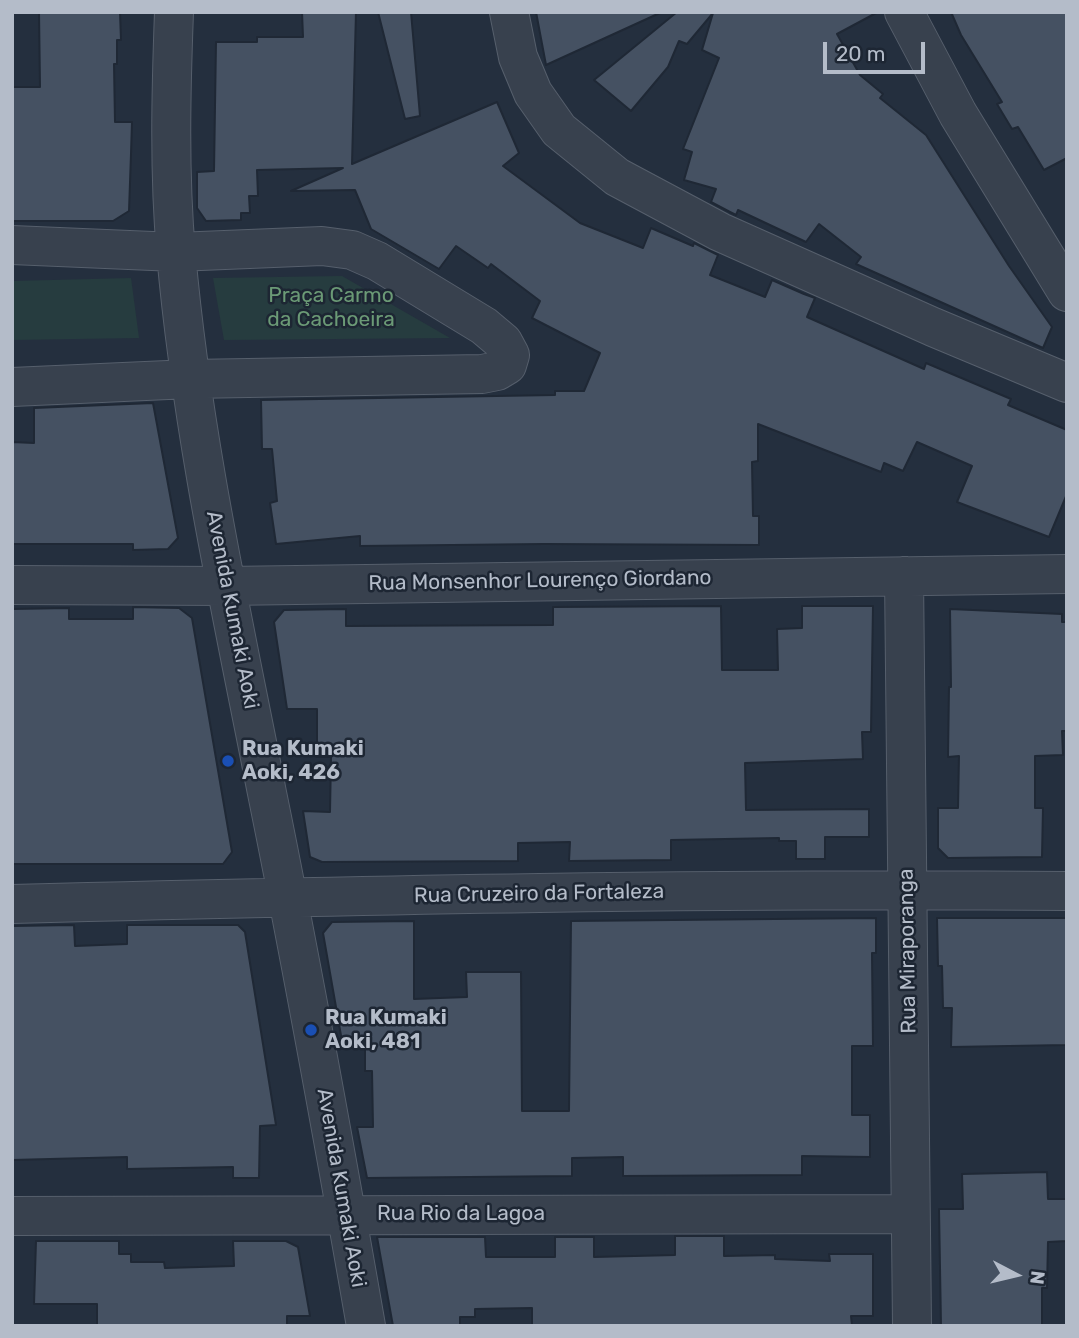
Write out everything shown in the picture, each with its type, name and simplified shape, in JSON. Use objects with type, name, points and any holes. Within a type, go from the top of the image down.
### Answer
[{"type":"street","name":"Avenida Kumaki Aoki","points":[[174,12],[171,105],[176,252],[190,379],[226,586],[288,897],[366,1326]]},
{"type":"street","points":[[509,12],[518,57],[533,93],[559,130],[617,177],[720,232],[933,327],[1067,383]]},
{"type":"street","points":[[904,12],[958,114],[1067,292]]},
{"type":"street","points":[[12,245],[176,252],[323,246],[352,250],[377,261],[484,326],[503,342],[510,355],[507,365],[497,371],[482,374],[190,379],[12,387]]},
{"type":"street","name":"Rua Monsenhor Lourenço Giordano","points":[[12,585],[226,586],[1067,574]]},
{"type":"street","name":"Rua Miraporanga","points":[[904,576],[912,1326]]},
{"type":"street","name":"Rua Cruzeiro da Fortaleza","points":[[12,904],[288,897],[908,889],[1067,891]]},
{"type":"street","name":"Rua Rio da Lagoa","points":[[12,1216],[911,1214]]},
{"type":"green space","name":"Praça Carmo da Cachoeira","points":[[342,276],[450,338],[224,340],[213,278]]},
{"type":"green space","points":[[131,278],[139,338],[12,340],[12,281]]},
{"type":"building","points":[[39,12],[120,12],[121,40],[117,40],[117,64],[114,64],[115,122],[132,122],[131,154],[129,211],[113,221],[12,221],[12,87],[40,87]]},
{"type":"building","points":[[302,12],[356,12],[352,164],[497,102],[519,153],[503,166],[580,223],[643,248],[651,228],[693,246],[694,243],[718,255],[710,275],[765,297],[772,280],[815,298],[807,317],[924,369],[926,363],[1011,399],[1008,405],[1067,430],[1067,494],[1049,537],[957,502],[972,466],[917,442],[903,471],[884,463],[881,472],[758,424],[758,461],[752,462],[753,516],[759,516],[759,545],[360,546],[360,536],[276,544],[270,503],[277,501],[272,449],[262,449],[261,400],[555,395],[555,391],[584,391],[600,353],[532,318],[540,301],[491,264],[488,268],[456,246],[439,269],[371,229],[355,190],[291,191],[343,168],[257,170],[258,196],[249,196],[250,213],[241,213],[241,220],[206,221],[197,208],[197,172],[214,171],[216,42],[257,42],[257,37],[303,37]]},
{"type":"building","points":[[378,12],[411,12],[420,116],[405,119]]},
{"type":"building","points":[[536,12],[662,12],[546,65]]},
{"type":"building","points":[[677,12],[878,12],[837,34],[860,75],[883,94],[880,98],[926,135],[1009,266],[1052,327],[1043,348],[856,264],[861,257],[819,224],[806,242],[738,210],[736,215],[730,212],[711,202],[716,189],[684,180],[692,152],[683,149],[719,58],[702,50],[713,13],[687,44],[679,41],[668,67],[631,111],[594,80]]},
{"type":"building","points":[[951,12],[1067,12],[1067,158],[1044,170],[1018,127],[1012,129],[997,104],[1002,102],[961,35]]},
{"type":"building","points":[[153,403],[178,538],[168,549],[133,550],[133,544],[12,544],[12,442],[34,443],[34,408]]},
{"type":"building","points":[[721,606],[722,670],[778,670],[777,629],[802,628],[802,606],[873,606],[871,732],[862,732],[863,759],[745,763],[746,810],[869,809],[869,837],[825,837],[825,859],[796,859],[796,841],[779,841],[779,838],[671,840],[671,860],[569,861],[570,842],[518,843],[518,861],[322,862],[310,857],[303,811],[330,812],[331,757],[317,757],[317,709],[287,709],[274,622],[284,610],[346,609],[346,626],[553,625],[553,607]]},
{"type":"building","points":[[133,607],[179,608],[192,618],[232,852],[223,864],[12,864],[12,609],[69,608],[69,619],[133,619]]},
{"type":"building","points":[[950,609],[1062,614],[1062,622],[1067,622],[1067,731],[1062,731],[1063,755],[1035,756],[1035,808],[1043,808],[1042,857],[948,858],[938,848],[938,808],[958,808],[959,756],[948,757]]},
{"type":"building","points":[[876,918],[876,953],[872,953],[873,1046],[852,1046],[852,1115],[870,1115],[870,1157],[802,1156],[802,1175],[623,1176],[623,1157],[572,1158],[572,1176],[367,1178],[357,1127],[373,1127],[372,1071],[365,1071],[365,1047],[343,1047],[323,933],[332,922],[414,921],[414,999],[467,997],[466,972],[521,972],[522,1111],[569,1111],[571,921]]},
{"type":"building","points":[[937,918],[1067,918],[1067,1045],[951,1047],[952,1008],[943,1008],[942,966],[938,966]]},
{"type":"building","points":[[74,925],[75,946],[127,944],[127,925],[238,925],[245,932],[276,1125],[260,1126],[259,1178],[233,1178],[233,1167],[127,1169],[127,1157],[12,1160],[12,926]]},
{"type":"building","points":[[1047,1172],[1048,1199],[1067,1199],[1067,1241],[1048,1242],[1047,1288],[1042,1288],[1042,1326],[941,1326],[939,1209],[963,1209],[962,1174]]},
{"type":"building","points":[[675,1236],[724,1236],[724,1256],[775,1255],[775,1259],[830,1261],[829,1254],[873,1254],[873,1316],[851,1316],[852,1326],[532,1326],[532,1308],[475,1309],[475,1317],[460,1317],[460,1326],[393,1326],[377,1237],[485,1237],[486,1257],[555,1257],[555,1237],[594,1237],[594,1257],[675,1255]]},
{"type":"building","points":[[36,1241],[119,1241],[119,1254],[131,1254],[131,1262],[164,1262],[165,1268],[234,1266],[233,1241],[286,1241],[298,1247],[310,1316],[287,1316],[287,1326],[97,1326],[97,1304],[34,1304]]},
{"type":"place","name":"Rua Kumaki Aoki, 426","points":[[228,761]]},
{"type":"place","name":"Rua Kumaki Aoki, 481","points":[[311,1030]]}]
